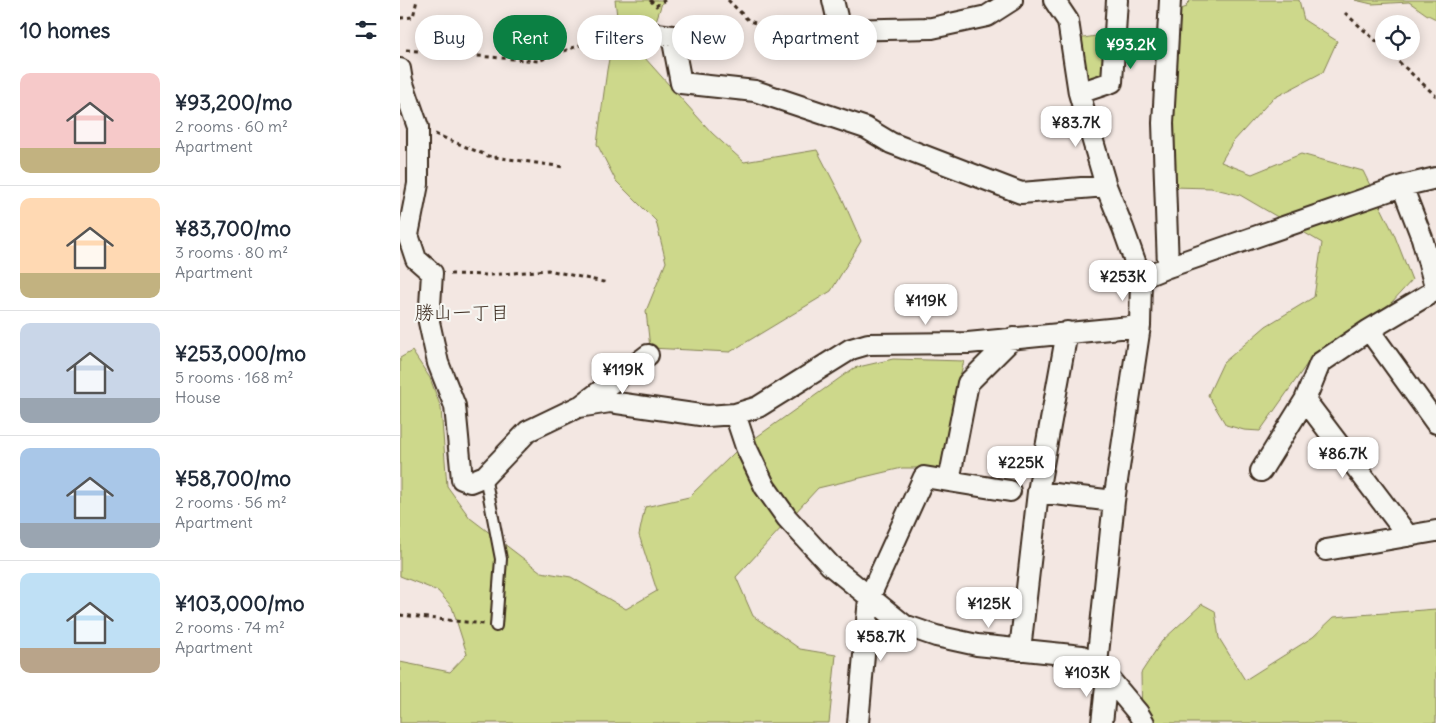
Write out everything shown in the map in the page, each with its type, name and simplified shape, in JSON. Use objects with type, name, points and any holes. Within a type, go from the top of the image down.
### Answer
[{"type":"street","points":[[833,0],[836,15]]},
{"type":"street","points":[[877,29],[932,28],[987,16],[1012,0]]},
{"type":"street","points":[[1054,0],[1068,21],[1079,93],[1106,186],[1124,228],[1141,278],[1140,326],[1114,502],[1102,671],[1102,723]]},
{"type":"street","points":[[1079,93],[1112,82],[1117,0]]},
{"type":"street","points":[[1168,266],[1163,123],[1170,0]]},
{"type":"street","points":[[662,35],[672,36],[681,83],[755,91],[765,94],[866,128],[891,143],[1021,194],[1106,186]]},
{"type":"street","points":[[400,69],[402,81],[418,127],[418,184],[408,235],[416,259],[432,273],[429,322],[438,363],[455,406],[462,479],[470,482],[485,476],[528,431],[578,407],[648,355]]},
{"type":"street","points":[[1141,278],[1168,266],[1402,186],[1436,178]]},
{"type":"street","points":[[1261,471],[1305,400],[1320,364],[1369,330],[1436,290],[1422,238],[1402,186]]},
{"type":"street","points":[[578,407],[610,402],[707,416],[735,414],[758,407],[851,349],[868,344],[968,343],[1140,326]]},
{"type":"street","points":[[1369,330],[1432,412]]},
{"type":"street","points":[[1020,650],[1038,492],[1067,332]]},
{"type":"street","points":[[949,481],[968,383],[1013,338]]},
{"type":"street","points":[[1305,400],[1408,536]]},
{"type":"street","points":[[735,414],[746,448],[765,487],[787,518],[830,565],[904,625],[936,636],[977,645],[1082,656],[1102,671],[1138,713],[1144,723]]},
{"type":"street","points":[[858,723],[869,598],[924,477],[1010,492]]},
{"type":"street","points":[[1038,492],[1114,502]]},
{"type":"street","points":[[1326,550],[1436,531]]},
{"type":"lane","points":[[485,476],[501,559],[496,626]]},
{"type":"path","points":[[400,18],[413,17],[417,0]]},
{"type":"path","points":[[650,0],[656,6],[665,0]]},
{"type":"path","points":[[728,0],[749,21],[754,23]]},
{"type":"path","points":[[1345,13],[1375,40]]},
{"type":"path","points":[[400,50],[538,61],[577,46]]},
{"type":"path","points":[[1397,60],[1436,96]]},
{"type":"path","points":[[418,127],[488,156],[564,167]]},
{"type":"path","points":[[432,273],[490,275],[548,270],[608,283]]},
{"type":"path","points":[[400,615],[496,626]]},
{"type":"green space","points":[[615,0],[663,0],[658,15],[617,15]]},
{"type":"green space","points":[[1191,0],[1299,0],[1304,20],[1337,41],[1323,72],[1272,99],[1232,143],[1221,162],[1252,174],[1301,154],[1363,171],[1394,234],[1412,280],[1391,303],[1314,354],[1260,431],[1244,430],[1226,425],[1208,395],[1223,363],[1266,326],[1314,297],[1322,243],[1240,195],[1211,188],[1172,187],[1172,85],[1178,10],[1187,7],[1186,5]]},
{"type":"green space","points":[[1355,0],[1436,0],[1436,19],[1409,2],[1372,4]]},
{"type":"green space","points":[[1109,34],[1106,76],[1083,79],[1077,39]]},
{"type":"green space","points":[[609,60],[647,60],[712,133],[744,162],[817,150],[843,200],[861,241],[831,291],[730,352],[650,348],[646,311],[666,262],[656,221],[616,181],[597,144]]},
{"type":"green space","points":[[412,351],[430,378],[441,408],[447,486],[470,518],[541,572],[571,577],[626,609],[657,591],[639,535],[645,507],[689,497],[734,453],[854,368],[893,359],[964,361],[941,468],[902,468],[818,488],[736,577],[753,616],[800,649],[836,655],[829,723],[400,723],[400,662],[450,672],[467,654],[452,607],[438,591],[400,576],[400,358]]},
{"type":"green space","points":[[1202,604],[1215,611],[1219,638],[1245,680],[1313,637],[1334,617],[1436,609],[1436,723],[1142,723],[1141,673],[1162,641]]},
{"type":"district","name":"勝山一丁目","points":[[462,312]]}]
